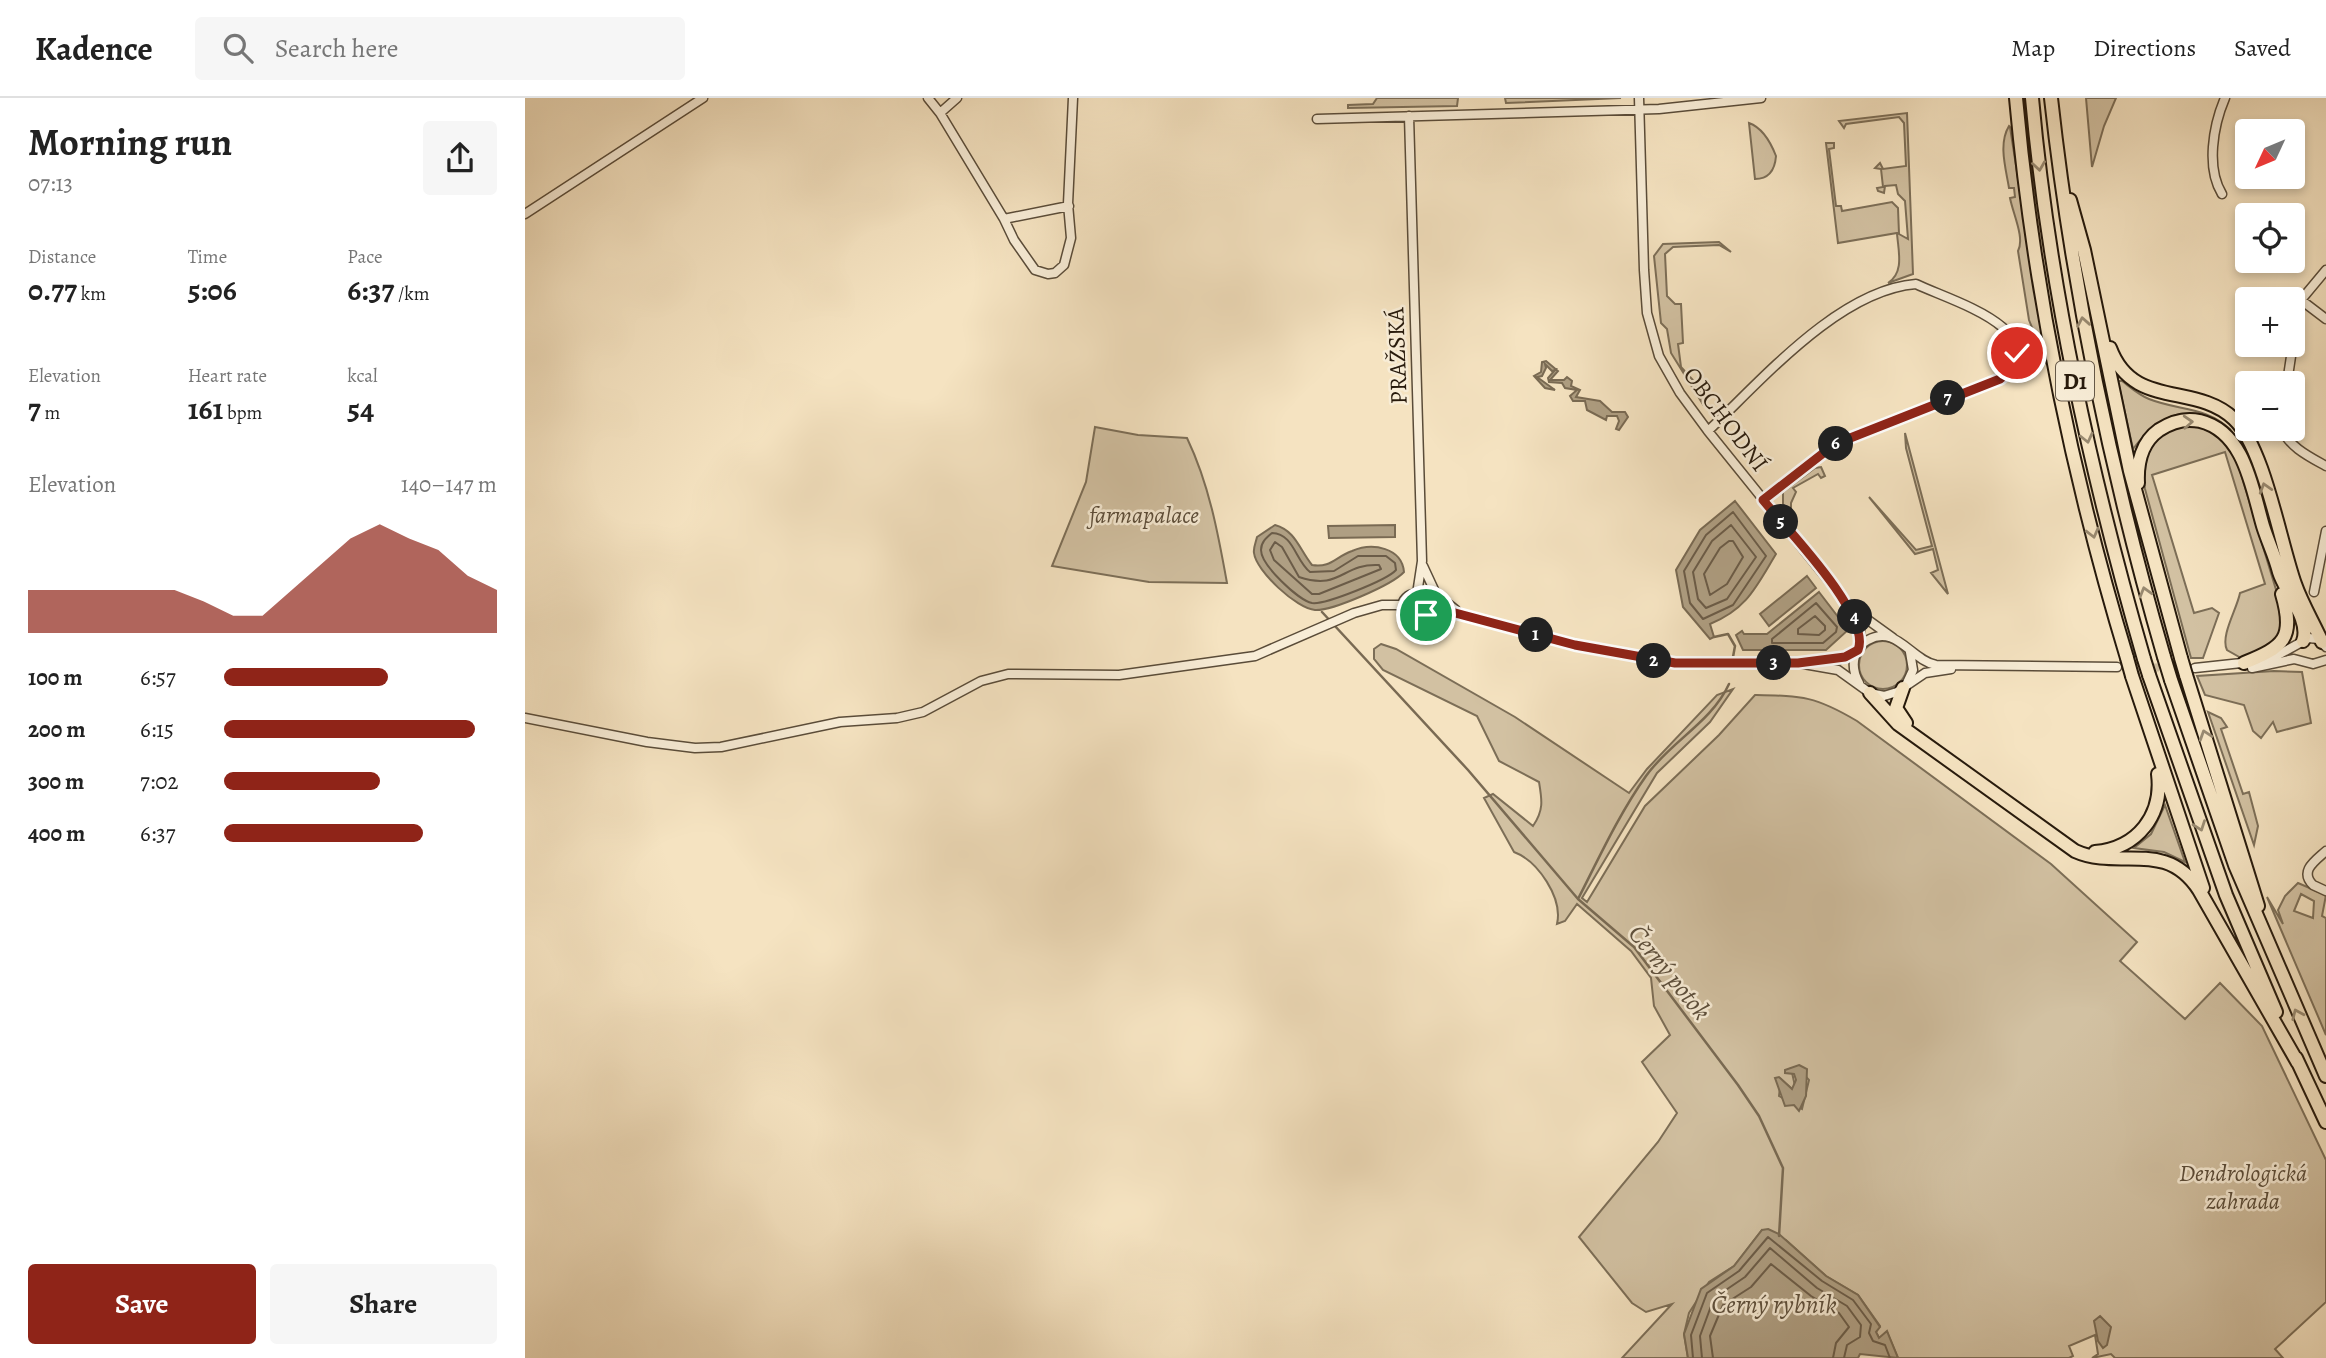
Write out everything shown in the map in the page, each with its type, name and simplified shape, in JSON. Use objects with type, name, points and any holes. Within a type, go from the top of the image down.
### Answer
[{"type":"highway","points":[[2015,98],[2041,287],[2071,443],[2122,663],[2132,676],[2197,871],[2233,952]]},
{"type":"highway","name":"D1","points":[[2032,98],[2051,249],[2081,411],[2144,659],[2226,895],[2326,1122]]},
{"type":"highway","name":"D1","points":[[2051,98],[2070,247],[2100,408],[2164,657],[2196,756],[2264,936],[2326,1076]]},
{"type":"highway","points":[[2057,152],[2099,319],[2141,514],[2186,676],[2255,889],[2264,936]]},
{"type":"highway","points":[[2099,319],[2113,356],[2130,378],[2153,391],[2217,407],[2243,429],[2256,458],[2295,585],[2324,645]]},
{"type":"highway","points":[[2141,514],[2138,469],[2146,445],[2155,433],[2169,425],[2196,420],[2220,430],[2236,448],[2266,536],[2288,615],[2288,629],[2283,641],[2274,650],[2244,663]]},
{"type":"highway","points":[[2266,536],[2305,629],[2302,642]]},
{"type":"highway","points":[[1904,687],[1896,703],[1898,715],[1935,749]]},
{"type":"highway","points":[[1870,693],[1893,720],[2064,845],[2091,857],[2147,858],[2179,869],[2195,884],[2298,1063]]},
{"type":"highway","points":[[2064,845],[2089,852],[2111,849],[2130,841],[2147,825],[2157,805],[2159,788],[2149,729]]},
{"type":"street","points":[[525,214],[703,98]]},
{"type":"street","points":[[928,98],[940,113],[1014,240],[1035,270],[1048,274],[1055,273],[1065,265],[1071,237],[1069,206],[1073,98]]},
{"type":"street","points":[[940,113],[957,98]]},
{"type":"street","name":"OBCHODNÍ","points":[[1639,98],[1647,313],[1666,370],[1708,431],[1850,607],[1893,638]]},
{"type":"street","points":[[1317,120],[1639,109],[1761,98]]},
{"type":"street","points":[[2222,194],[2212,177],[2212,161],[2219,114],[2225,98]]},
{"type":"street","name":"PRAŽSKÁ","points":[[1409,116],[1422,561],[1417,594]]},
{"type":"street","points":[[1004,219],[1069,206]]},
{"type":"street","points":[[2305,295],[2326,270]]},
{"type":"street","points":[[1708,431],[1821,325],[1860,302],[1900,285],[1916,284],[2001,324],[2013,337],[2016,358],[2011,370],[2000,379],[1835,444],[1763,500]]},
{"type":"street","points":[[2305,303],[2326,319]]},
{"type":"street","points":[[2290,441],[2306,455],[2326,466]]},
{"type":"street","points":[[2314,592],[2326,531]]},
{"type":"street","points":[[1422,561],[1427,579],[1436,594],[1449,606],[1465,614]]},
{"type":"street","points":[[1417,594],[1426,599],[1429,606],[1423,618],[1415,620],[1405,615],[1402,605],[1408,596],[1417,594]]},
{"type":"street","points":[[525,719],[647,742],[695,748],[721,747],[840,722],[912,715],[937,706],[981,681],[1008,674],[1119,675],[1255,656],[1337,620],[1378,606],[1402,605]]},
{"type":"street","points":[[1429,606],[1575,645],[1647,660],[1696,665],[1798,663],[1845,657],[1875,637],[1893,638],[1929,663],[1960,667]]},
{"type":"street","name":"OBCHODNÍ","points":[[1850,607],[1861,635],[1858,649]]},
{"type":"street","points":[[2312,638],[2324,645],[2323,661],[2309,664],[2294,659],[2249,668],[2195,668],[2269,660],[2312,638]]},
{"type":"street","points":[[2302,642],[2299,654],[2303,661]]},
{"type":"street","points":[[1904,687],[1913,665],[1907,648]]},
{"type":"street","points":[[1858,649],[1853,667],[1859,683]]},
{"type":"street","points":[[1798,663],[1838,670],[1870,693],[1888,695],[1925,673],[1960,667],[2122,663]]},
{"type":"street","points":[[2326,850],[2308,867],[2307,877],[2313,885],[2326,891]]},
{"type":"green space","points":[[1377,98],[1458,98],[1457,106],[1348,108],[1348,105],[1373,104]]},
{"type":"green space","points":[[1505,98],[1621,98],[1506,103]]},
{"type":"green space","points":[[2086,98],[2116,98],[2104,126],[2092,167]]},
{"type":"green space","points":[[1907,113],[1913,274],[1888,283],[1899,267],[1897,233],[1838,243],[1826,143],[1834,143],[1834,148],[1829,149],[1836,206],[1841,206],[1842,211],[1892,202],[1898,208],[1899,234],[1908,239],[1905,201],[1898,194],[1896,185],[1885,186],[1884,193],[1878,191],[1877,188],[1883,187],[1881,169],[1875,168],[1880,163],[1883,169],[1906,166],[1904,123],[1899,117],[1846,124],[1844,128],[1839,121]]},
{"type":"green space","points":[[1749,123],[1762,132],[1776,156],[1771,172],[1760,179],[1755,179]]},
{"type":"green space","points":[[2009,126],[2047,365],[2029,320],[2018,251],[2020,239],[2010,198],[2015,197],[2014,188],[2009,188],[2004,157],[2004,141]]},
{"type":"green space","points":[[1719,242],[1731,252],[1719,245],[1673,247],[1665,254],[1667,296],[1675,304],[1681,304],[1683,343],[1678,344],[1681,367],[1701,389],[1704,406],[1671,353],[1667,329],[1661,323],[1654,256],[1663,244]]},
{"type":"green space","points":[[2118,381],[2149,399],[2212,417],[2231,430],[2202,416],[2177,415],[2154,426],[2133,449]]},
{"type":"green space","points":[[2185,424],[2216,435],[2237,461],[2284,616],[2284,623],[2273,646],[2241,658],[2227,650],[2225,644],[2230,622],[2240,593],[2265,584],[2225,452],[2152,475],[2194,613],[2212,608],[2219,613],[2203,658],[2191,658],[2145,489],[2144,466],[2150,448],[2164,434]]},
{"type":"green space","name":"farmapalace","points":[[1095,427],[1138,435],[1187,438],[1207,491],[1227,583],[1149,582],[1052,566],[1086,482]]},
{"type":"green space","points":[[1905,433],[1948,594],[1931,573],[1938,570],[1933,549],[1915,554],[1869,497],[1916,550],[1932,546],[1906,448]]},
{"type":"green space","points":[[1821,467],[1825,476],[1821,478],[1818,474],[1793,488],[1796,492],[1791,503],[1791,515],[1783,504],[1783,492],[1815,468]]},
{"type":"green space","points":[[1883,641],[1900,648],[1907,665],[1900,682],[1883,689],[1866,682],[1859,665],[1866,648]]},
{"type":"green space","name":"Dendrologická zahrada","points":[[1381,644],[1396,649],[1515,717],[1629,793],[1647,769],[1717,695],[1733,689],[1710,722],[1657,773],[1582,898],[1587,902],[1645,806],[1719,735],[1755,695],[1808,699],[1857,721],[2051,864],[2137,942],[2120,961],[2185,1019],[2220,983],[2262,1026],[2326,1160],[2326,1302],[2275,1349],[2283,1358],[2115,1358],[2111,1354],[2092,1358],[2098,1354],[2095,1335],[2069,1346],[2073,1356],[2069,1358],[1898,1358],[1887,1332],[1879,1338],[1876,1332],[1880,1326],[1858,1295],[1826,1276],[1786,1240],[1762,1230],[1734,1266],[1709,1282],[1689,1313],[1684,1334],[1688,1358],[1622,1358],[1672,1304],[1646,1312],[1632,1303],[1579,1237],[1658,1142],[1677,1113],[1642,1062],[1670,1035],[1654,1006],[1651,978],[1631,951],[1577,904],[1565,921],[1557,924],[1556,903],[1547,882],[1532,863],[1514,852],[1484,798],[1493,794],[1533,826],[1541,805],[1539,782],[1499,761],[1477,716],[1383,670],[1374,659],[1374,649]],"holes":[[[1791,1068],[1798,1068],[1809,1080],[1802,1109],[1779,1096],[1781,1079],[1792,1089],[1795,1086]]]},
{"type":"green space","points":[[2302,672],[2311,723],[2277,732],[2273,722],[2261,738],[2253,731],[2244,705],[2205,695],[2197,676]]},
{"type":"green space","points":[[2208,712],[2221,718],[2227,727],[2221,729],[2243,794],[2249,792],[2258,826],[2254,845]]},
{"type":"green space","points":[[2165,805],[2185,862],[2164,852],[2134,848],[2151,834]]},
{"type":"green space","points":[[2298,883],[2326,895],[2322,916],[2326,918],[2326,1035],[2267,897],[2283,924],[2278,910],[2285,896]],"holes":[[[2301,894],[2314,901],[2313,918],[2294,911]]]},
{"type":"water","points":[[1546,361],[1558,371],[1550,380],[1564,380],[1567,377],[1572,381],[1571,386],[1580,390],[1576,397],[1600,401],[1612,412],[1625,412],[1628,417],[1619,430],[1616,429],[1619,421],[1617,416],[1607,416],[1606,420],[1587,410],[1585,401],[1573,401],[1570,396],[1577,390],[1565,388],[1562,383],[1549,382],[1548,378],[1555,370],[1552,371],[1545,364],[1542,376],[1537,377],[1555,390],[1545,388],[1534,376],[1541,372],[1542,362]]},
{"type":"water","points":[[1735,501],[1776,554],[1742,604],[1710,624],[1714,637],[1710,639],[1683,607],[1676,570],[1700,530]]},
{"type":"water","points":[[1275,525],[1293,536],[1312,565],[1329,563],[1360,548],[1377,547],[1398,557],[1404,572],[1387,584],[1347,602],[1323,609],[1307,608],[1269,579],[1256,561],[1254,551],[1257,537]]},
{"type":"water","points":[[1395,525],[1395,537],[1329,538],[1328,526]]},
{"type":"water","points":[[1807,576],[1816,588],[1769,626],[1760,614]]},
{"type":"water","points":[[1819,592],[1848,630],[1826,650],[1743,650],[1736,635],[1742,631],[1744,634],[1767,634]]},
{"type":"water","points":[[1799,1065],[1807,1069],[1806,1096],[1799,1111],[1794,1105],[1785,1106],[1775,1078],[1779,1077],[1792,1089],[1796,1080],[1794,1074],[1785,1073],[1785,1070]]},
{"type":"water","name":"Černý rybník","points":[[1768,1229],[1779,1234],[1826,1276],[1858,1295],[1880,1327],[1876,1332],[1879,1338],[1887,1331],[1898,1358],[1860,1354],[1858,1358],[1688,1358],[1684,1334],[1701,1289],[1734,1266],[1762,1230]]},
{"type":"water","points":[[2100,1316],[2111,1327],[2107,1345],[2103,1348],[2098,1341],[2094,1321]]},
{"type":"waterway","name":"Černý potok","points":[[1322,612],[1468,770],[1578,899],[1634,947],[1738,1085],[1759,1116],[1783,1168],[1779,1236]]},
{"type":"waterway","points":[[1714,637],[1728,634],[1735,646],[1733,657]]},
{"type":"waterway","points":[[1578,899],[1618,821],[1646,776],[1667,752],[1712,710],[1729,684]]},
{"type":"tunnel","points":[[2127,667],[2187,668]]},
{"type":"route","points":[[1426,615],[1429,606],[1575,645],[1675,663],[1798,663],[1845,657],[1858,650],[1861,640],[1860,630],[1850,607],[1763,500],[1835,444],[1910,412],[2000,379],[2011,370],[2017,353]]}]
